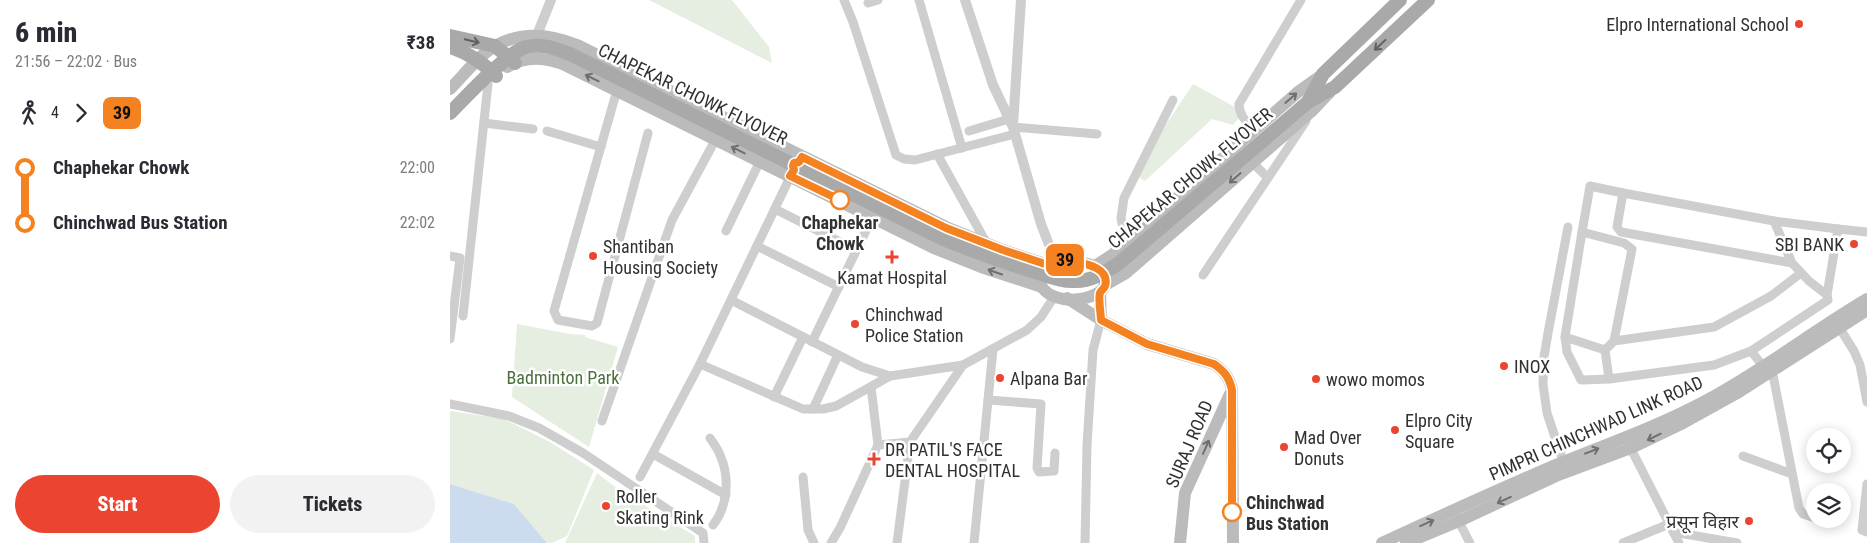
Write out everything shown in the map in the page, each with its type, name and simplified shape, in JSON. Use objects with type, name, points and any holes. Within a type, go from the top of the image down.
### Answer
[{"type":"main road","name":"CHAPEKAR CHOWK FLYOVER","points":[[1311,106],[1323,74],[1400,0]]},
{"type":"main road","name":"CHAPEKAR CHOWK FLYOVER","points":[[450,112],[511,54],[526,47],[555,48],[941,238],[999,261],[1062,280],[1075,282],[1098,276],[1118,264],[1335,87],[1428,0]]},
{"type":"main road","points":[[1389,11],[1404,23]]},
{"type":"main road","points":[[450,89],[495,46],[537,35],[558,37],[726,120],[873,216],[936,248],[966,261],[1042,288],[1049,295],[1086,300],[1126,273],[1252,163],[1311,106]]},
{"type":"main road","points":[[450,36],[495,46],[515,62]]},
{"type":"main road","points":[[450,47],[479,60],[492,80]]},
{"type":"main road","points":[[450,122],[492,80],[515,62],[537,58],[558,62],[760,161],[796,166],[883,197],[946,228],[987,244],[1050,262],[1095,266],[1102,273],[1101,320]]},
{"type":"main road","points":[[1095,266],[1126,243],[1298,92],[1323,74]]},
{"type":"main road","points":[[1042,288],[1039,272],[1050,262]]},
{"type":"main road","points":[[1061,298],[1147,344],[1214,364],[1224,371],[1229,378],[1232,390],[1233,543]]},
{"type":"main road","name":"PIMPRI CHINCHWAD LINK ROAD","points":[[1382,543],[1456,516],[1565,467],[1713,408],[1768,368],[1837,324],[1867,299]]},
{"type":"main road","name":"PIMPRI CHINCHWAD LINK ROAD","points":[[1837,324],[1867,310]]},
{"type":"main road","name":"SURAJ ROAD","points":[[1180,543],[1185,493],[1232,390]]},
{"type":"main road","name":"PIMPRI CHINCHWAD LINK ROAD","points":[[1406,543],[1456,516]]},
{"type":"street","points":[[537,58],[537,35],[551,0]]},
{"type":"street","points":[[844,0],[853,22],[896,155],[904,159],[915,160],[962,148],[1012,127]]},
{"type":"street","points":[[868,3],[878,0]]},
{"type":"street","points":[[919,0],[962,148]]},
{"type":"street","points":[[965,0],[993,85],[1012,127],[1041,224],[1050,262]]},
{"type":"street","points":[[1012,127],[1021,0]]},
{"type":"street","points":[[1255,130],[1243,119],[1239,111],[1239,104],[1302,0]]},
{"type":"street","points":[[463,316],[484,123],[492,80]]},
{"type":"street","points":[[617,90],[554,311],[558,320],[592,326],[596,322],[648,133]]},
{"type":"street","points":[[1126,243],[1121,218],[1124,198],[1173,100]]},
{"type":"street","points":[[1203,275],[1268,178],[1311,106]]},
{"type":"street","points":[[602,421],[672,220],[726,120]]},
{"type":"street","points":[[484,123],[533,129]]},
{"type":"street","points":[[969,131],[1012,127],[1097,134]]},
{"type":"street","points":[[546,131],[600,147]]},
{"type":"street","points":[[937,154],[987,244]]},
{"type":"street","points":[[726,231],[760,161]]},
{"type":"street","points":[[1252,163],[1268,178]]},
{"type":"street","points":[[640,477],[700,364],[796,166]]},
{"type":"street","points":[[1838,229],[1827,295],[1828,300],[1751,350],[1714,365],[1609,379],[1581,380],[1567,352],[1565,337],[1590,186],[1774,221],[1867,232]]},
{"type":"street","points":[[1623,193],[1617,226],[1621,232],[1792,263]]},
{"type":"street","points":[[812,342],[883,197]]},
{"type":"street","points":[[775,209],[856,250]]},
{"type":"street","points":[[1774,221],[1792,263],[1809,281],[1827,295]]},
{"type":"street","points":[[1565,467],[1544,400],[1543,384],[1544,357],[1568,228]]},
{"type":"street","points":[[1582,232],[1624,243],[1632,249],[1614,341],[1605,350]]},
{"type":"street","points":[[757,246],[839,287]]},
{"type":"street","points":[[450,256],[460,258],[450,339]]},
{"type":"street","points":[[1614,341],[1714,327],[1771,296],[1801,273]]},
{"type":"street","points":[[700,364],[803,409],[836,406],[890,376],[963,365],[1027,330],[1061,298]]},
{"type":"street","points":[[730,300],[862,367],[890,376]]},
{"type":"street","points":[[1086,543],[1087,445],[1093,350],[1101,320]]},
{"type":"street","points":[[1837,324],[1857,358],[1865,384],[1867,402]]},
{"type":"street","points":[[774,397],[803,337]]},
{"type":"street","points":[[1565,337],[1605,350]]},
{"type":"street","points":[[974,543],[993,349]]},
{"type":"street","points":[[1605,350],[1609,379]]},
{"type":"street","points":[[1751,350],[1768,368],[1801,512],[1806,515]]},
{"type":"street","points":[[813,409],[838,355]]},
{"type":"street","points":[[897,543],[910,442],[963,365]]},
{"type":"street","points":[[831,543],[840,528],[878,445],[871,386]]},
{"type":"street","points":[[988,400],[1041,404],[1037,468],[1039,472],[1054,471],[1055,453]]},
{"type":"street","points":[[450,404],[509,416],[560,439],[703,533],[704,543]]},
{"type":"street","points":[[710,438],[720,454],[726,471],[726,495],[719,517],[713,525]]},
{"type":"street","points":[[878,445],[910,442]]},
{"type":"street","points":[[1628,443],[1678,543]]},
{"type":"street","points":[[653,454],[726,495]]},
{"type":"street","points":[[1744,456],[1792,474]]},
{"type":"street","points":[[803,477],[808,530],[814,543]]},
{"type":"street","points":[[1867,484],[1862,530],[1867,532]]},
{"type":"street","points":[[1456,516],[1470,543]]},
{"type":"street","points":[[1623,543],[1671,528],[1737,543]]},
{"type":"green space","points":[[649,0],[732,0],[769,47],[772,63]]},
{"type":"green space","points":[[1193,84],[1244,112],[1233,125],[1212,119],[1145,181],[1133,174]]},
{"type":"green space","name":"Badminton Park","points":[[517,324],[585,335],[585,337],[618,347],[589,447],[512,397]]},
{"type":"green space","points":[[450,411],[504,419],[550,442],[594,470],[567,536],[552,543],[547,543],[514,504],[450,484]]},
{"type":"green space","points":[[597,473],[619,490],[695,536],[695,543],[565,543]]},
{"type":"water","points":[[450,484],[514,504],[547,543],[450,543]]},
{"type":"bus line","name":"39","points":[[840,200],[790,176],[794,170],[794,163],[799,162],[802,157],[974,240],[1045,264],[1055,260],[1064,260],[1088,264],[1099,269],[1105,279],[1105,285],[1100,293],[1101,320],[1147,344],[1214,364],[1224,371],[1229,378],[1232,390],[1232,512]]},
{"type":"place","name":"Elpro International School","points":[[1799,24]]},
{"type":"place","name":"Chaphekar Chowk","points":[[840,200]]},
{"type":"place","name":"SBI BANK","points":[[1854,244]]},
{"type":"place","name":"Shantiban Housing Society","points":[[593,256]]},
{"type":"place","name":"Kamat Hospital","points":[[892,257]]},
{"type":"place","name":"Chinchwad Police Station","points":[[855,324]]},
{"type":"place","name":"INOX","points":[[1504,366]]},
{"type":"place","name":"Alpana Bar","points":[[1000,378]]},
{"type":"place","name":"wowo momos","points":[[1316,379]]},
{"type":"place","name":"Elpro City Square","points":[[1395,430]]},
{"type":"place","name":"Mad Over Donuts","points":[[1284,447]]},
{"type":"place","name":"DR PATIL'S FACE DENTAL HOSPITAL","points":[[874,459]]},
{"type":"place","name":"Roller Skating Rink","points":[[606,506]]},
{"type":"place","name":"Chinchwad Bus Station","points":[[1232,512]]},
{"type":"place","name":"प्रसून विहार","points":[[1749,521]]}]
